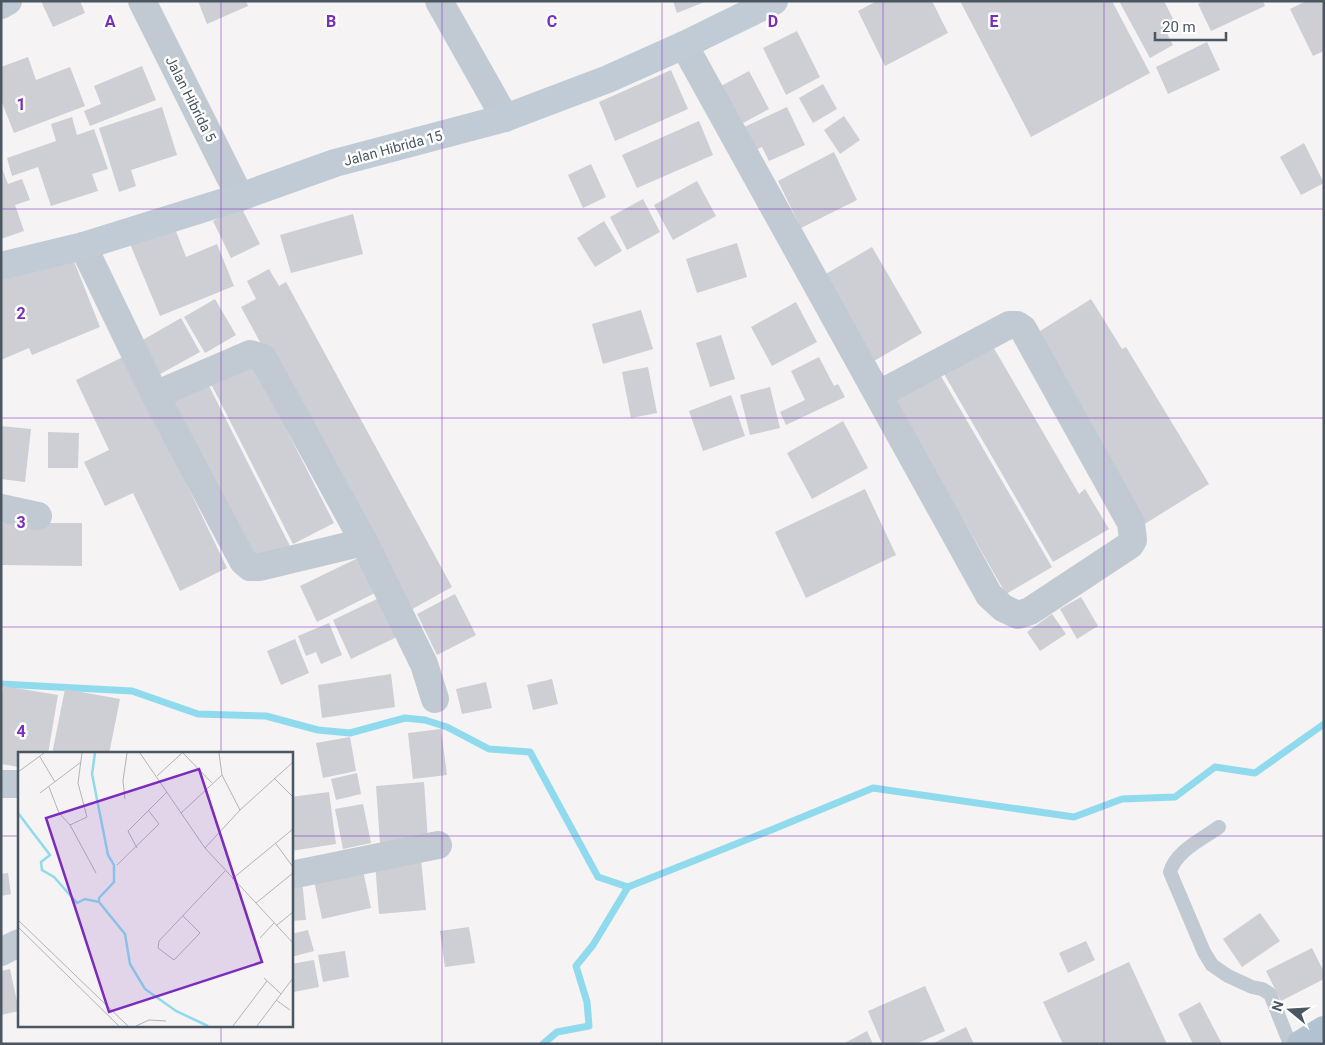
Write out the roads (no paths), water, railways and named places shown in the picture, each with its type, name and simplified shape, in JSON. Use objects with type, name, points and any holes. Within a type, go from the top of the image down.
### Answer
[{"type":"main road","points":[[1301,1044],[1324,1030]]},
{"type":"street","points":[[1,5],[8,1]]},
{"type":"street","name":"Jalan Hibrida 5","points":[[142,1],[240,197]]},
{"type":"street","points":[[439,1],[505,118]]},
{"type":"street","name":"Jalan Hibrida 15","points":[[1,266],[83,246],[240,197],[334,163],[505,118],[608,79],[684,45],[747,8],[774,1]]},
{"type":"street","points":[[684,45],[989,595],[1003,608],[1018,615],[1030,611],[1130,545],[1133,540],[1131,523],[1023,329],[1017,324],[1009,325],[879,394]]},
{"type":"street","points":[[83,246],[154,395],[243,561],[250,567],[260,568],[364,542]]},
{"type":"street","points":[[154,395],[250,354],[263,358],[364,542],[424,664],[434,699]]},
{"type":"street","points":[[1,508],[38,516]]},
{"type":"street","points":[[1,784],[18,784]]},
{"type":"street","points":[[292,874],[438,845]]},
{"type":"street","points":[[1,952],[18,944]]},
{"type":"lane","points":[[1219,827],[1178,856],[1172,863],[1170,872],[1204,952],[1212,965],[1228,976],[1270,994],[1290,1044]]},
{"type":"waterway","points":[[1,684],[132,691],[198,714],[266,716],[318,730],[350,733],[405,718],[425,720],[447,727],[489,749],[530,752],[598,877],[628,887],[873,788],[1074,817],[1122,799],[1175,797],[1215,767],[1255,773],[1324,724]]},
{"type":"waterway","points":[[543,1044],[557,1032],[589,1026],[587,1002],[576,966],[593,945],[628,887]]}]
